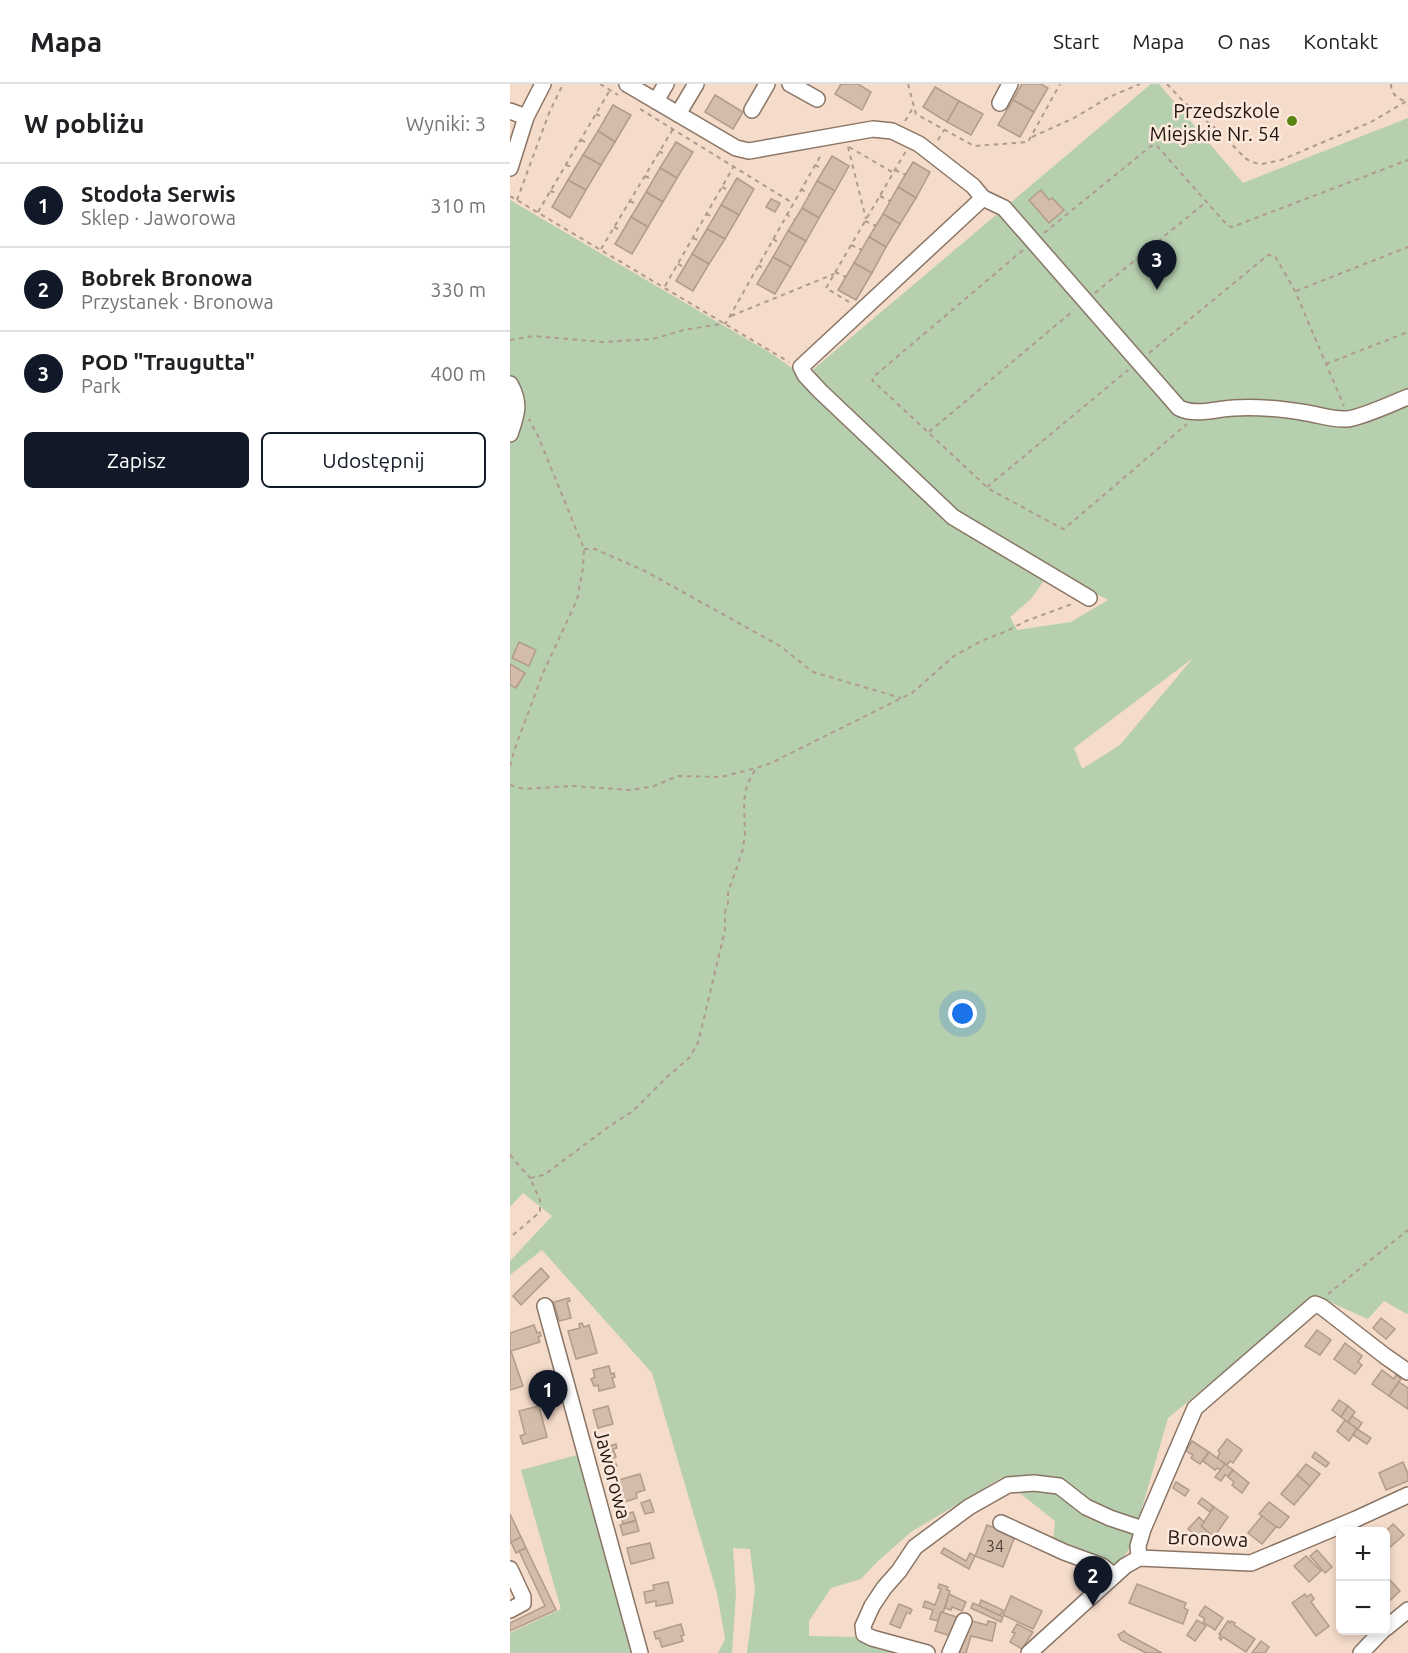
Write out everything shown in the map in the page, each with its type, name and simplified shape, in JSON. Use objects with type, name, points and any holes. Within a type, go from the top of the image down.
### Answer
[{"type":"street","points":[[510,168],[526,117],[543,84]]},
{"type":"street","points":[[656,101],[666,84]]},
{"type":"street","points":[[678,114],[696,84]]},
{"type":"street","points":[[752,110],[767,84]]},
{"type":"street","points":[[790,84],[817,99]]},
{"type":"street","points":[[1000,103],[1010,84]]},
{"type":"street","points":[[623,90],[656,101],[736,148],[749,151],[873,129],[892,132],[919,144],[973,186],[983,198],[1004,208],[1179,408],[1186,411],[1261,408],[1350,418],[1408,397]]},
{"type":"street","points":[[510,111],[526,117]]},
{"type":"street","points":[[983,198],[801,367],[805,375],[953,517],[1089,598]]},
{"type":"street","points":[[510,384],[518,403],[510,434]]},
{"type":"street","points":[[1029,1653],[1125,1566],[1139,1558],[1138,1546],[1143,1529],[1195,1408],[1315,1304],[1408,1372]]},
{"type":"street","name":"Jaworowa","points":[[545,1306],[640,1653]]},
{"type":"street","points":[[927,1653],[872,1638],[864,1634],[863,1626],[878,1597],[915,1547],[969,1507],[1008,1485],[1034,1483],[1059,1486],[1086,1507],[1143,1529]]},
{"type":"street","name":"Bronowa","points":[[1139,1558],[1251,1563],[1408,1495]]},
{"type":"street","points":[[1001,1523],[1064,1552],[1102,1566],[1114,1576]]},
{"type":"street","points":[[510,1569],[524,1597],[523,1603],[510,1610]]},
{"type":"street","points":[[1390,1624],[1408,1610]]},
{"type":"street","points":[[950,1653],[963,1620]]},
{"type":"street","points":[[1361,1653],[1377,1635]]},
{"type":"path","points":[[517,200],[549,113],[563,84]]},
{"type":"path","points":[[600,84],[610,90],[623,90]]},
{"type":"path","points":[[908,84],[916,114],[974,146],[1028,142],[1060,84]]},
{"type":"path","points":[[1030,138],[1074,118],[1109,97],[1140,84]]},
{"type":"path","points":[[1167,84],[1245,158],[1262,164],[1281,159],[1371,122],[1408,101]]},
{"type":"path","points":[[1391,84],[1396,97],[1408,101]]},
{"type":"path","points":[[537,213],[610,90]]},
{"type":"path","points":[[905,121],[914,106]]},
{"type":"path","points":[[637,107],[793,203]]},
{"type":"path","points":[[596,114],[605,118]]},
{"type":"path","points":[[601,249],[673,129]]},
{"type":"path","points":[[937,143],[944,130]]},
{"type":"path","points":[[581,140],[590,144]]},
{"type":"path","points":[[863,310],[826,288],[912,141]]},
{"type":"path","points":[[1201,412],[1064,529],[987,487],[872,378],[1151,146],[1158,146],[1232,227],[1408,160]]},
{"type":"path","points":[[848,147],[866,220],[876,226]]},
{"type":"path","points":[[840,148],[848,147],[906,175]]},
{"type":"path","points":[[726,323],[824,150]]},
{"type":"path","points":[[659,151],[667,156]]},
{"type":"path","points":[[566,165],[575,168]]},
{"type":"path","points":[[815,165],[824,170]]},
{"type":"path","points":[[664,287],[734,166]]},
{"type":"path","points":[[645,176],[653,180]]},
{"type":"path","points":[[722,187],[729,191]]},
{"type":"path","points":[[801,189],[810,195]]},
{"type":"path","points":[[550,191],[560,194]]},
{"type":"path","points":[[510,196],[792,364],[801,367]]},
{"type":"path","points":[[880,196],[890,201]]},
{"type":"path","points":[[630,201],[638,205]]},
{"type":"path","points":[[929,432],[1207,202]]},
{"type":"path","points":[[706,214],[714,218]]},
{"type":"path","points":[[786,214],[795,220]]},
{"type":"path","points":[[614,227],[622,231]]},
{"type":"path","points":[[693,238],[700,241]]},
{"type":"path","points":[[773,239],[781,244]]},
{"type":"path","points":[[851,245],[862,250]]},
{"type":"path","points":[[1295,291],[1408,247]]},
{"type":"path","points":[[987,487],[1268,255],[1275,256],[1295,291],[1350,418]]},
{"type":"path","points":[[678,264],[684,267]]},
{"type":"path","points":[[758,265],[766,270]]},
{"type":"path","points":[[729,317],[834,273],[846,277]]},
{"type":"path","points":[[510,340],[533,336],[603,342],[653,339],[684,330],[726,323]]},
{"type":"path","points":[[1326,364],[1408,332]]},
{"type":"path","points":[[510,766],[543,674],[577,600],[584,549],[538,436],[518,403]]},
{"type":"path","points":[[584,549],[595,549],[645,571],[780,646],[813,672],[902,698]]},
{"type":"path","points":[[510,785],[524,789],[572,786],[630,790],[654,786],[678,776],[721,777],[756,768],[771,763],[912,693],[954,656],[981,640],[1089,598]]},
{"type":"path","points":[[530,1178],[544,1175],[633,1111],[689,1058],[698,1043],[724,930],[728,893],[742,852],[745,836],[744,801],[747,785],[756,768]]},
{"type":"path","points":[[510,1155],[530,1178],[540,1200],[540,1212],[513,1235]]},
{"type":"path","points":[[1315,1304],[1408,1230]]},
{"type":"green space","points":[[1151,84],[1159,84],[1243,183],[1408,118],[1408,1313],[1384,1301],[1368,1319],[1316,1296],[1168,1418],[1131,1546],[1117,1566],[1053,1541],[1055,1521],[1001,1478],[911,1532],[861,1579],[831,1588],[809,1621],[809,1636],[856,1637],[902,1648],[913,1653],[747,1653],[755,1590],[750,1549],[733,1548],[736,1593],[732,1653],[718,1653],[725,1639],[717,1593],[652,1373],[542,1250],[510,1275],[510,1261],[552,1216],[523,1193],[510,1207],[510,200],[772,354],[793,369],[810,390],[809,373]],"holes":[[[1043,565],[1108,600],[1071,622],[1017,630],[1010,617],[1031,599],[1047,576]],[[1193,658],[1120,745],[1082,769],[1074,748]]]},
{"type":"green space","points":[[577,1455],[632,1653],[510,1653],[510,1633],[561,1609],[521,1470]]},
{"type":"building","points":[[841,84],[858,84],[871,92],[862,110],[835,94]]},
{"type":"building","points":[[1022,84],[1041,84],[1048,88],[1034,112],[1013,100]]},
{"type":"building","points":[[935,87],[959,101],[947,122],[923,107]]},
{"type":"building","points":[[715,95],[743,112],[733,129],[705,112]]},
{"type":"building","points":[[1013,100],[1034,112],[1020,137],[998,125]]},
{"type":"building","points":[[959,101],[983,114],[971,135],[947,122]]},
{"type":"building","points":[[613,105],[631,115],[615,142],[598,131]]},
{"type":"building","points":[[598,131],[615,142],[601,165],[583,155]]},
{"type":"building","points":[[676,142],[693,152],[677,178],[660,168]]},
{"type":"building","points":[[583,155],[601,165],[586,190],[568,180]]},
{"type":"building","points":[[832,156],[849,166],[835,191],[817,181]]},
{"type":"building","points":[[913,162],[930,172],[916,198],[898,187]]},
{"type":"building","points":[[660,168],[677,178],[663,202],[646,192]]},
{"type":"building","points":[[737,178],[754,189],[739,215],[721,205]]},
{"type":"building","points":[[568,180],[586,190],[570,218],[552,207]]},
{"type":"building","points":[[817,181],[835,191],[819,218],[802,208]]},
{"type":"building","points":[[898,187],[916,198],[900,224],[883,214]]},
{"type":"building","points":[[1041,190],[1049,200],[1052,198],[1064,210],[1049,223],[1029,200]]},
{"type":"building","points":[[646,192],[663,202],[648,227],[631,217]]},
{"type":"building","points":[[771,199],[780,203],[775,212],[766,207]]},
{"type":"building","points":[[721,205],[739,215],[725,239],[707,229]]},
{"type":"building","points":[[802,208],[819,218],[806,241],[788,231]]},
{"type":"building","points":[[883,214],[900,224],[886,247],[869,237]]},
{"type":"building","points":[[631,217],[648,227],[632,254],[615,244]]},
{"type":"building","points":[[707,229],[725,239],[709,264],[692,254]]},
{"type":"building","points":[[788,231],[806,241],[791,267],[773,257]]},
{"type":"building","points":[[869,237],[886,247],[872,273],[854,263]]},
{"type":"building","points":[[692,254],[709,264],[693,291],[676,281]]},
{"type":"building","points":[[773,257],[791,267],[775,294],[757,284]]},
{"type":"building","points":[[854,263],[872,273],[856,300],[838,290]]},
{"type":"building","points":[[519,642],[536,650],[529,666],[512,658]]},
{"type":"building","points":[[510,664],[525,673],[516,688],[510,685]]},
{"type":"building","points":[[541,1268],[549,1277],[521,1305],[513,1296]]},
{"type":"building","points":[[569,1298],[570,1301],[567,1302],[571,1318],[559,1321],[554,1302]]},
{"type":"building","points":[[1381,1318],[1395,1329],[1386,1339],[1373,1328]]},
{"type":"building","points":[[582,1323],[584,1327],[589,1325],[597,1353],[576,1359],[568,1331],[580,1328],[579,1324]]},
{"type":"building","points":[[534,1325],[537,1333],[540,1332],[541,1336],[538,1337],[540,1342],[511,1351],[523,1386],[510,1390],[510,1333]]},
{"type":"building","points":[[1317,1330],[1331,1340],[1320,1355],[1305,1346]]},
{"type":"building","points":[[1345,1343],[1362,1356],[1358,1362],[1362,1365],[1355,1374],[1334,1359]]},
{"type":"building","points":[[609,1366],[611,1374],[614,1373],[615,1377],[612,1378],[615,1387],[599,1391],[598,1385],[594,1386],[591,1379],[595,1377],[593,1370]]},
{"type":"building","points":[[1382,1370],[1394,1379],[1396,1375],[1401,1379],[1389,1396],[1372,1384]]},
{"type":"building","points":[[1399,1382],[1408,1388],[1408,1409],[1389,1396]]},
{"type":"building","points":[[1339,1400],[1348,1406],[1341,1417],[1332,1410]]},
{"type":"building","points":[[539,1406],[547,1437],[523,1444],[520,1436],[525,1434],[519,1411]]},
{"type":"building","points":[[608,1406],[613,1424],[598,1428],[593,1410]]},
{"type":"building","points":[[1348,1406],[1355,1412],[1348,1422],[1341,1417]]},
{"type":"building","points":[[1352,1416],[1362,1423],[1358,1429],[1348,1422]]},
{"type":"building","points":[[1345,1420],[1357,1429],[1349,1441],[1337,1431]]},
{"type":"building","points":[[1357,1429],[1371,1438],[1367,1444],[1353,1435]]},
{"type":"building","points":[[1227,1439],[1242,1450],[1233,1463],[1230,1461],[1227,1465],[1217,1458],[1220,1453],[1218,1451]]},
{"type":"building","points":[[1192,1441],[1209,1452],[1200,1464],[1191,1458],[1193,1455],[1186,1451]]},
{"type":"building","points":[[616,1444],[617,1448],[613,1449],[616,1457],[613,1458],[617,1466],[606,1469],[600,1449]]},
{"type":"building","points":[[1209,1452],[1225,1464],[1221,1470],[1217,1468],[1215,1470],[1203,1461]]},
{"type":"building","points":[[1315,1452],[1329,1463],[1326,1467],[1312,1457]]},
{"type":"building","points":[[1403,1462],[1408,1481],[1386,1490],[1379,1473]]},
{"type":"building","points":[[1225,1464],[1233,1470],[1221,1481],[1215,1477]]},
{"type":"building","points":[[1306,1464],[1320,1474],[1310,1486],[1297,1475]]},
{"type":"building","points":[[1233,1470],[1249,1483],[1242,1493],[1232,1485],[1234,1482],[1228,1477]]},
{"type":"building","points":[[640,1474],[645,1490],[636,1493],[637,1498],[621,1503],[615,1481]]},
{"type":"building","points":[[1297,1475],[1310,1486],[1294,1505],[1281,1494]]},
{"type":"building","points":[[1176,1482],[1189,1490],[1185,1496],[1173,1488]]},
{"type":"building","points":[[1202,1498],[1214,1507],[1210,1512],[1198,1503]]},
{"type":"building","points":[[650,1500],[654,1512],[645,1514],[641,1503]]},
{"type":"building","points":[[1269,1502],[1289,1517],[1280,1528],[1259,1514]]},
{"type":"building","points":[[1214,1507],[1228,1517],[1214,1537],[1201,1526]]},
{"type":"building","points":[[633,1512],[636,1520],[623,1524],[621,1516]]},
{"type":"building","points":[[510,1514],[521,1537],[510,1543]]},
{"type":"building","points":[[1262,1516],[1276,1527],[1262,1544],[1248,1533]]},
{"type":"building","points":[[1199,1517],[1204,1522],[1201,1526],[1213,1536],[1207,1544],[1188,1529]]},
{"type":"building","points":[[636,1521],[639,1531],[623,1535],[620,1525]]},
{"type":"building","points":[[1393,1524],[1404,1535],[1390,1547],[1390,1527]]},
{"type":"building","points":[[987,1525],[1015,1536],[1003,1567],[975,1556]]},
{"type":"building","points":[[521,1537],[526,1548],[516,1553],[511,1542]]},
{"type":"building","points":[[650,1543],[654,1558],[631,1564],[627,1548]]},
{"type":"building","points":[[526,1548],[556,1610],[510,1631],[510,1623],[545,1606],[519,1551]]},
{"type":"building","points":[[944,1548],[966,1561],[970,1553],[975,1556],[969,1569],[941,1553]]},
{"type":"building","points":[[1317,1550],[1332,1567],[1325,1573],[1310,1556]]},
{"type":"building","points":[[1306,1556],[1321,1571],[1309,1582],[1294,1566]]},
{"type":"building","points":[[1390,1580],[1400,1591],[1390,1600]]},
{"type":"building","points":[[668,1582],[673,1603],[656,1606],[656,1601],[646,1603],[644,1592],[654,1590],[653,1585]]},
{"type":"building","points":[[939,1584],[948,1587],[947,1590],[950,1591],[938,1621],[930,1619],[933,1610],[923,1607],[925,1601],[935,1605],[941,1589],[938,1588]]},
{"type":"building","points":[[1137,1584],[1186,1603],[1184,1608],[1188,1610],[1183,1624],[1129,1603]]},
{"type":"building","points":[[949,1594],[966,1602],[962,1611],[952,1607],[951,1610],[945,1608]]},
{"type":"building","points":[[1305,1594],[1307,1597],[1311,1594],[1314,1599],[1311,1602],[1329,1626],[1316,1636],[1292,1603]]},
{"type":"building","points":[[1011,1596],[1042,1611],[1033,1629],[1003,1615]]},
{"type":"building","points":[[981,1600],[1003,1610],[1000,1616],[979,1606]]},
{"type":"building","points":[[973,1603],[1003,1617],[1001,1622],[971,1608]]},
{"type":"building","points":[[899,1604],[912,1610],[910,1614],[907,1612],[900,1628],[890,1624]]},
{"type":"building","points":[[1205,1606],[1223,1618],[1215,1630],[1203,1622],[1205,1619],[1199,1615]]},
{"type":"building","points":[[941,1612],[960,1618],[954,1637],[935,1631]]},
{"type":"building","points":[[968,1620],[987,1625],[988,1621],[996,1623],[992,1641],[971,1636],[966,1653],[955,1653]]},
{"type":"building","points":[[1197,1620],[1206,1626],[1195,1641],[1187,1635]]},
{"type":"building","points":[[1228,1621],[1235,1623],[1234,1625],[1255,1639],[1246,1652],[1223,1637],[1221,1640],[1219,1638],[1221,1635],[1219,1634]]},
{"type":"building","points":[[681,1624],[683,1641],[662,1647],[654,1632]]},
{"type":"building","points":[[1017,1624],[1033,1632],[1022,1649],[1010,1642]]},
{"type":"building","points":[[1124,1631],[1162,1653],[1146,1653],[1121,1640],[1118,1635]]},
{"type":"building","points":[[1261,1641],[1269,1647],[1265,1653],[1252,1653]]},
{"type":"place","name":"Przedszkole Miejskie Nr. 54","points":[[1292,121]]},
{"type":"place","name":"POD \"Traugutta\"","points":[[1157,290]]},
{"type":"place","name":"Stodoła Serwis","points":[[548,1420]]},
{"type":"place","name":"Bobrek Bronowa","points":[[1093,1606]]}]
